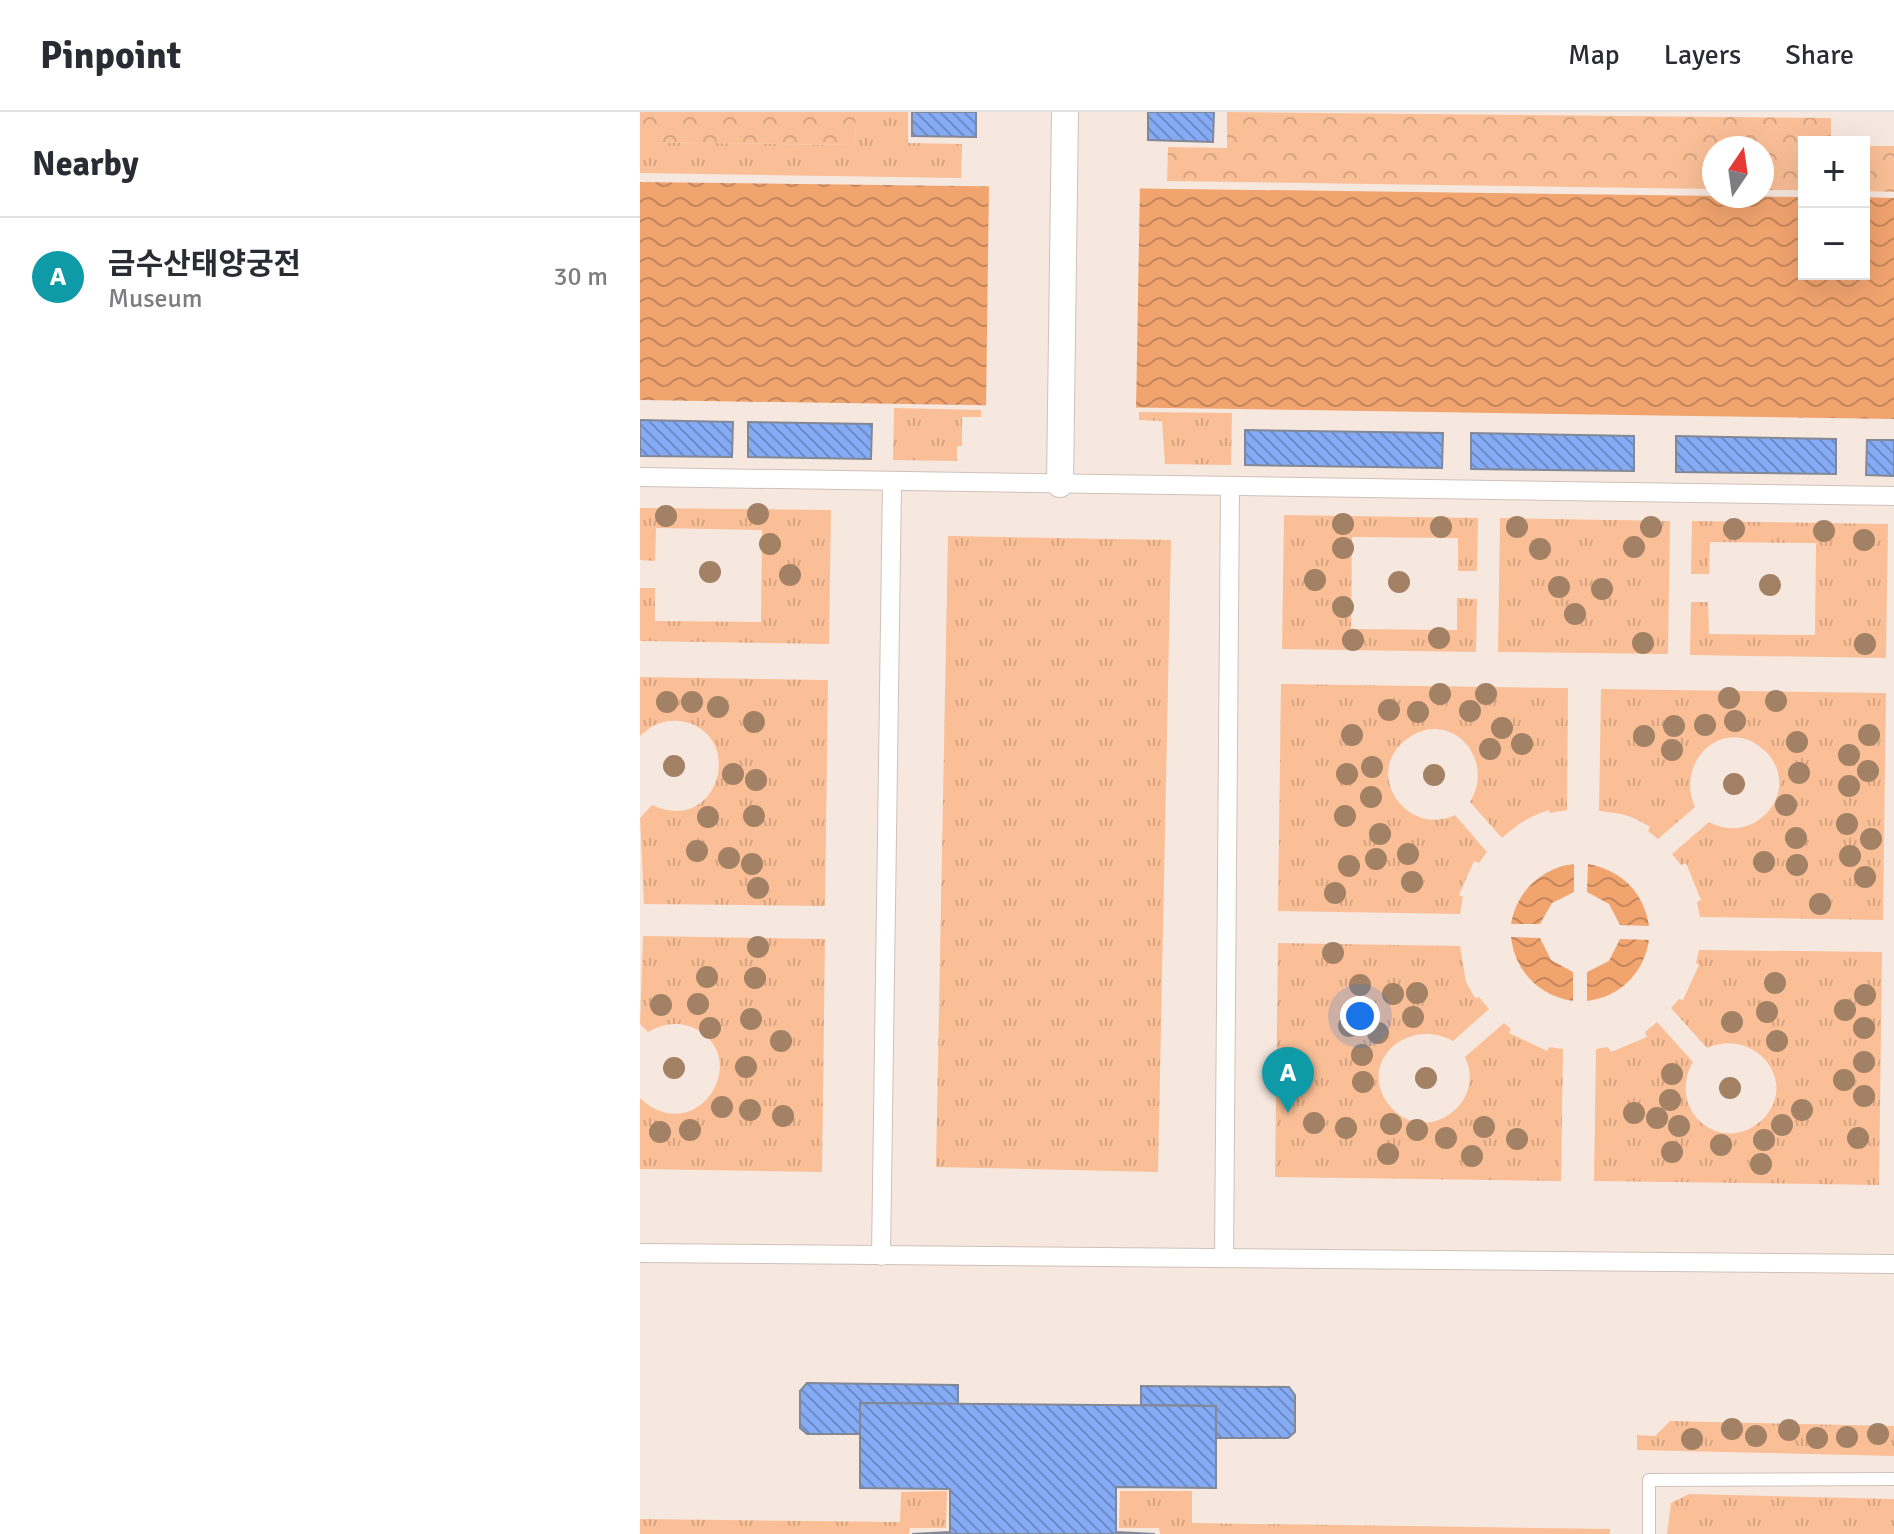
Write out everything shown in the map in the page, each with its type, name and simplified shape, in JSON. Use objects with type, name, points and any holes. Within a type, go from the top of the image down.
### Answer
[{"type":"street","points":[[1060,484],[1065,112]]},
{"type":"street","points":[[640,477],[1894,496]]},
{"type":"street","points":[[881,1256],[892,482]]},
{"type":"street","points":[[1224,1258],[1230,488]]},
{"type":"street","points":[[640,1253],[1894,1264]]},
{"type":"lane","points":[[1649,1534],[1649,1480],[1894,1479]]},
{"type":"green space","points":[[640,112],[856,112],[855,145],[640,142]]},
{"type":"green space","points":[[856,112],[908,112],[908,143],[962,144],[961,178],[640,173],[640,142],[855,145]]},
{"type":"green space","points":[[1227,112],[1831,118],[1831,136],[1798,136],[1798,190],[1774,190],[1774,136],[1702,136],[1702,189],[1167,181],[1168,147],[1227,148]]},
{"type":"green space","points":[[1870,146],[1894,146],[1894,192],[1870,191]]},
{"type":"green space","points":[[894,408],[981,410],[981,417],[962,417],[962,446],[957,446],[957,461],[893,460]]},
{"type":"green space","points":[[1139,412],[1232,413],[1231,465],[1165,464],[1162,421],[1139,420]]},
{"type":"green space","points":[[640,508],[831,510],[829,644],[640,641],[640,588],[655,588],[655,621],[761,622],[762,530],[656,528],[655,561],[640,560]]},
{"type":"green space","points":[[1284,515],[1478,518],[1477,571],[1458,571],[1458,538],[1352,537],[1351,629],[1457,630],[1457,598],[1477,599],[1476,652],[1282,649]]},
{"type":"green space","points":[[1500,518],[1670,521],[1668,654],[1498,652]]},
{"type":"green space","points":[[1692,521],[1888,524],[1886,658],[1690,655],[1691,602],[1708,602],[1709,634],[1815,635],[1816,543],[1710,542],[1709,574],[1691,574]]},
{"type":"green space","points":[[948,536],[1171,540],[1158,1172],[936,1167]]},
{"type":"green space","points":[[640,677],[828,680],[825,906],[644,904],[640,818],[652,805],[676,811],[695,807],[709,795],[717,778],[719,760],[713,742],[700,729],[679,721],[657,724],[640,736]]},
{"type":"green space","points":[[1281,684],[1568,688],[1567,810],[1550,813],[1549,810],[1534,816],[1502,838],[1470,802],[1477,785],[1473,754],[1453,733],[1438,729],[1423,731],[1407,739],[1394,753],[1389,768],[1389,784],[1406,810],[1420,817],[1437,820],[1455,815],[1487,852],[1479,863],[1474,861],[1459,895],[1463,897],[1460,914],[1278,911]]},
{"type":"green space","points":[[1601,689],[1886,693],[1883,920],[1700,917],[1697,902],[1701,900],[1686,863],[1681,865],[1672,854],[1709,822],[1727,828],[1743,827],[1758,821],[1770,810],[1777,796],[1779,781],[1775,765],[1764,750],[1749,740],[1734,737],[1719,740],[1697,759],[1691,774],[1690,790],[1695,807],[1658,839],[1648,831],[1650,827],[1636,819],[1599,811]]},
{"type":"green space","points":[[643,936],[825,939],[822,1172],[640,1169],[640,1098],[661,1111],[680,1114],[697,1107],[710,1095],[718,1078],[719,1060],[713,1043],[696,1029],[672,1024],[648,1032],[640,1024]]},
{"type":"green space","points":[[1278,943],[1460,946],[1466,982],[1475,998],[1479,997],[1489,1009],[1453,1041],[1436,1035],[1419,1034],[1404,1039],[1383,1059],[1379,1073],[1380,1089],[1389,1105],[1403,1117],[1418,1122],[1434,1121],[1460,1105],[1468,1091],[1470,1075],[1465,1057],[1504,1023],[1511,1029],[1509,1033],[1547,1051],[1549,1047],[1563,1049],[1561,1181],[1275,1177]]},
{"type":"green space","points":[[1699,950],[1882,952],[1879,1185],[1594,1181],[1596,1049],[1608,1047],[1611,1052],[1647,1037],[1645,1032],[1657,1022],[1693,1062],[1686,1080],[1686,1097],[1692,1112],[1702,1124],[1716,1131],[1731,1133],[1747,1130],[1763,1119],[1773,1104],[1776,1089],[1774,1074],[1766,1061],[1755,1051],[1741,1045],[1724,1043],[1707,1048],[1671,1008],[1679,999],[1683,1000],[1699,965],[1696,963]]},
{"type":"green space","points":[[1670,1421],[1894,1426],[1894,1456],[1637,1450],[1637,1435],[1655,1436]]},
{"type":"green space","points":[[947,1491],[946,1528],[910,1528],[909,1534],[640,1534],[640,1519],[900,1522],[901,1492]]},
{"type":"green space","points":[[1120,1491],[1192,1491],[1192,1523],[1610,1529],[1610,1534],[1160,1534],[1159,1528],[1119,1528]]},
{"type":"green space","points":[[1689,1494],[1894,1499],[1894,1534],[1667,1534],[1671,1503]]},
{"type":"water","points":[[640,182],[1702,196],[1702,208],[1774,208],[1774,197],[1798,197],[1798,280],[1870,280],[1870,197],[1894,198],[1894,419],[640,400]]},
{"type":"water","points":[[1574,864],[1574,892],[1552,903],[1540,924],[1511,924],[1519,901],[1532,883],[1551,870]]},
{"type":"water","points":[[1588,864],[1611,871],[1629,884],[1642,903],[1649,926],[1620,925],[1609,904],[1587,892]]},
{"type":"water","points":[[1511,937],[1540,938],[1551,960],[1573,972],[1573,1001],[1550,994],[1531,980],[1518,961]]},
{"type":"water","points":[[1620,939],[1649,940],[1642,963],[1620,989],[1587,1001],[1587,972],[1609,961]]},
{"type":"pier","points":[[989,182],[1140,184],[1136,412],[986,410]]},
{"type":"building","points":[[912,112],[976,112],[976,137],[912,136]]},
{"type":"building","points":[[1148,112],[1214,112],[1213,142],[1148,140]]},
{"type":"building","points":[[640,420],[733,422],[732,457],[640,456]]},
{"type":"building","points":[[748,422],[872,424],[871,459],[748,457]]},
{"type":"building","points":[[1245,430],[1443,433],[1442,468],[1245,465]]},
{"type":"building","points":[[1471,433],[1634,436],[1634,471],[1471,469]]},
{"type":"building","points":[[1676,436],[1836,439],[1836,474],[1676,472]]},
{"type":"building","points":[[1867,440],[1894,440],[1894,476],[1866,475]]},
{"type":"building","points":[[807,1383],[958,1385],[958,1404],[860,1403],[860,1434],[807,1434],[800,1428],[800,1391]]},
{"type":"building","points":[[1141,1386],[1289,1387],[1295,1395],[1295,1432],[1288,1438],[1216,1438],[1216,1406],[1141,1405]]},
{"type":"building","points":[[860,1403],[1216,1406],[1216,1488],[1116,1487],[1116,1532],[1155,1534],[912,1534],[950,1532],[950,1489],[860,1488]]},
{"type":"place","name":"금수산태양궁전","points":[[1288,1113]]}]
